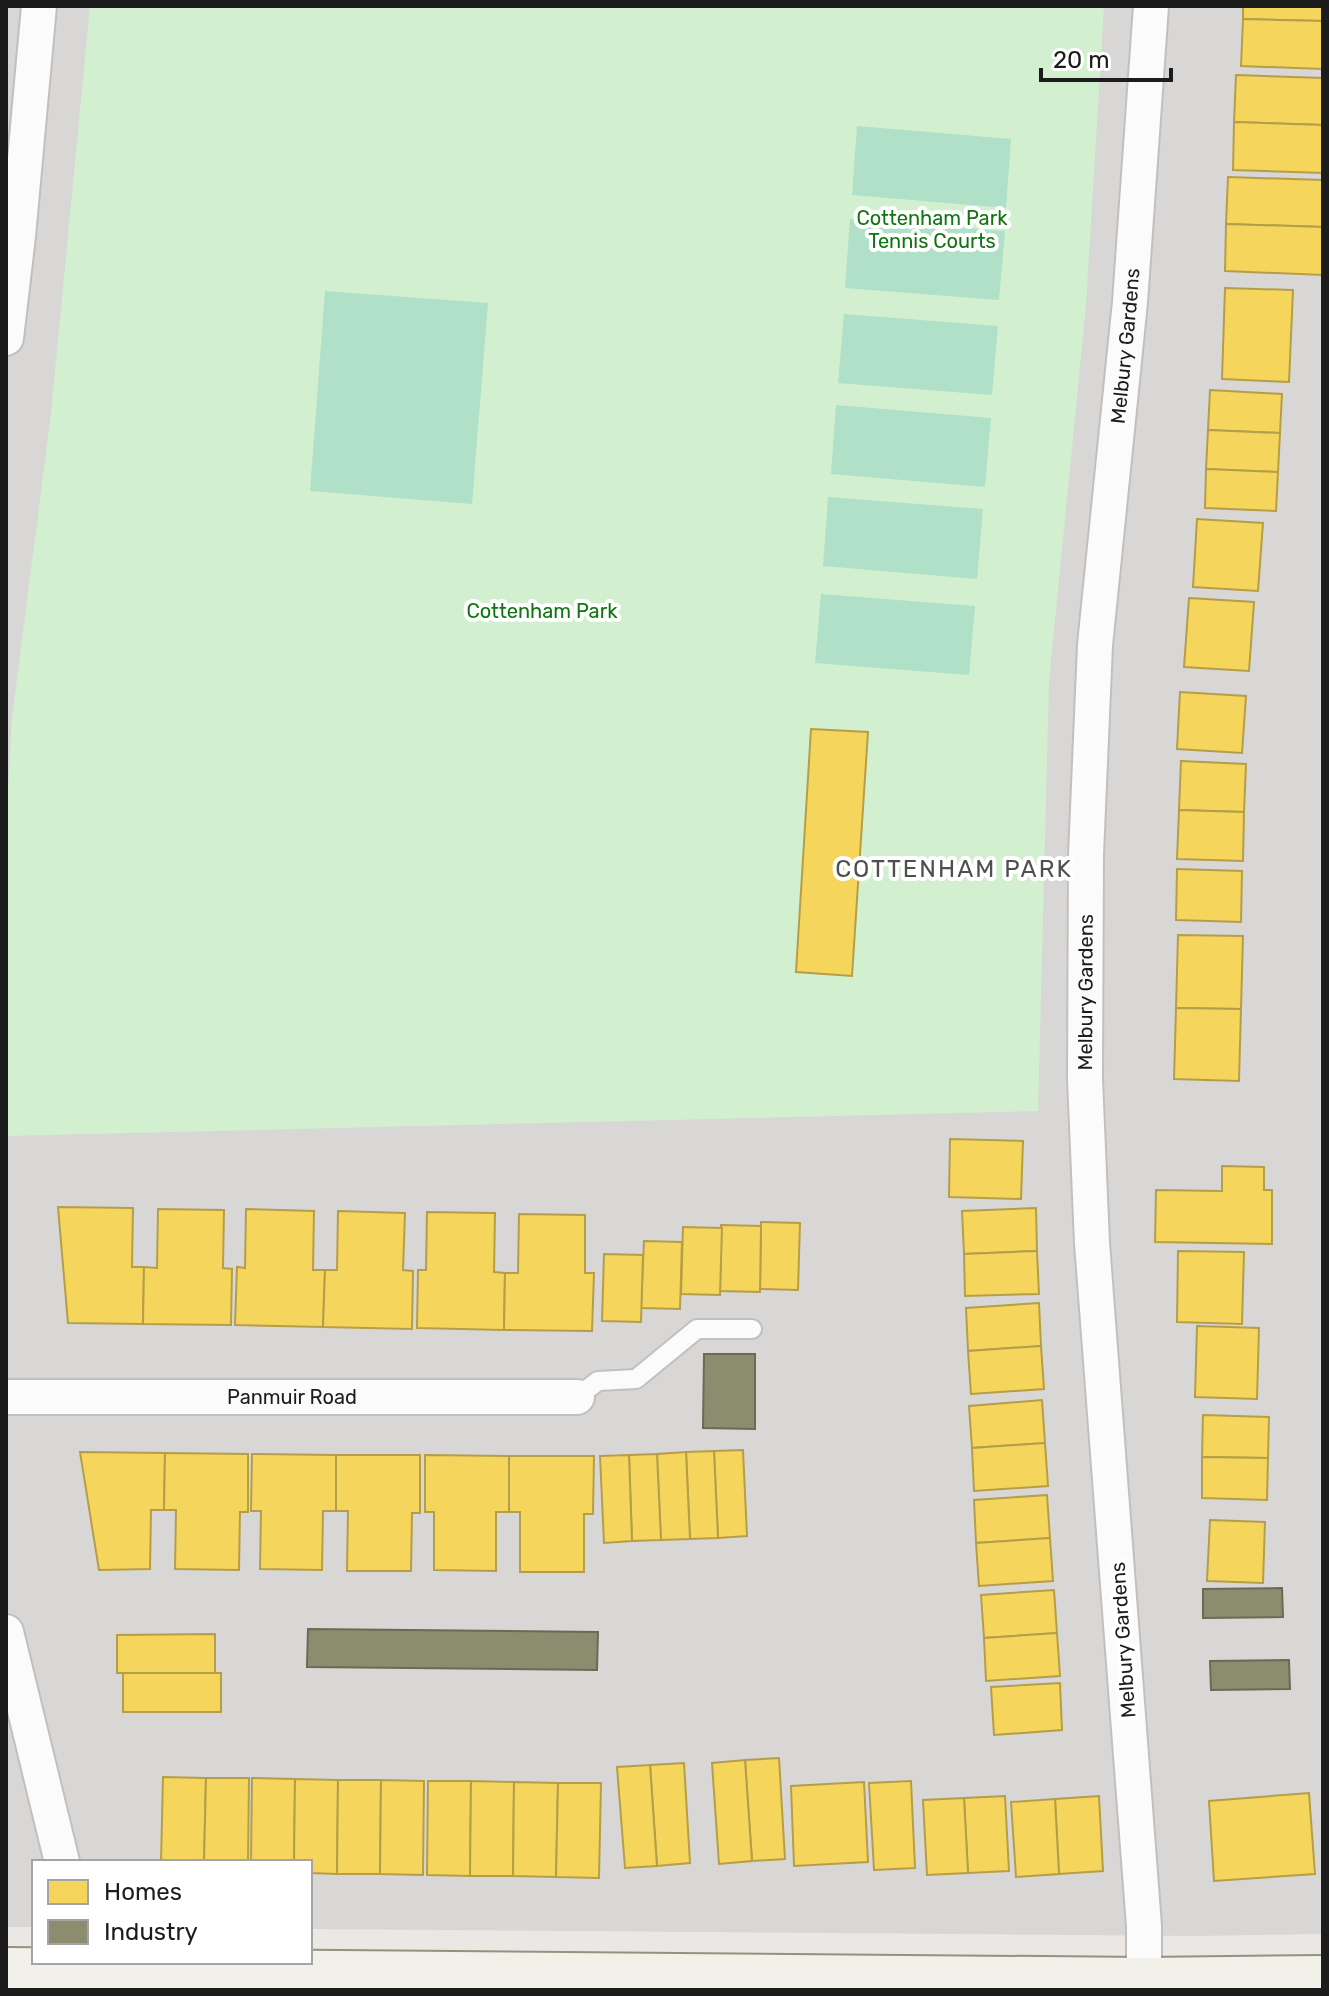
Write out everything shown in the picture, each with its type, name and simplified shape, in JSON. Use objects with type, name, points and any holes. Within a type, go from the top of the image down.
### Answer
[{"type":"main road","points":[[6,1970],[91,1974],[1144,1980],[1323,1978]]},
{"type":"street","points":[[6,338],[23,192],[39,6]]},
{"type":"street","name":"Melbury Gardens","points":[[1144,1980],[1144,1926],[1092,1243],[1085,1079],[1086,855],[1095,645],[1130,302],[1151,6]]},
{"type":"street","name":"Panmuir Road","points":[[6,1397],[577,1397]]},
{"type":"street","points":[[6,1632],[62,1860]]},
{"type":"lane","points":[[577,1397],[598,1381],[636,1379],[697,1329],[752,1329]]},
{"type":"shaded area","points":[[6,6],[1323,6],[1323,1934],[1196,1936],[312,1929],[312,1860],[32,1860],[32,1927],[6,1927]]},
{"type":"green space","name":"Cottenham Park","points":[[90,6],[1104,6],[1086,305],[1049,681],[1038,1111],[6,1136],[6,826],[12,718],[51,414]]},
{"type":"green space","points":[[857,126],[1011,139],[1006,208],[852,195]]},
{"type":"green space","name":"Cottenham Park Tennis Courts","points":[[850,219],[1005,231],[999,300],[845,288]]},
{"type":"green space","points":[[325,291],[488,303],[472,504],[310,491]]},
{"type":"green space","points":[[844,314],[998,326],[992,395],[838,383]]},
{"type":"green space","points":[[836,405],[991,418],[985,487],[831,474]]},
{"type":"green space","points":[[828,497],[983,509],[977,579],[823,566]]},
{"type":"green space","points":[[821,594],[975,606],[969,675],[815,663]]},
{"type":"building: Homes","points":[[1243,6],[1323,6],[1323,21],[1243,19]]},
{"type":"building: Homes","points":[[1243,19],[1323,21],[1323,69],[1241,66]]},
{"type":"building: Homes","points":[[1236,75],[1323,78],[1323,125],[1234,122]]},
{"type":"building: Homes","points":[[1234,122],[1323,125],[1323,173],[1233,170]]},
{"type":"building: Homes","points":[[1228,177],[1323,180],[1323,227],[1226,224]]},
{"type":"building: Homes","points":[[1226,224],[1323,227],[1323,275],[1225,271]]},
{"type":"building: Homes","points":[[1225,288],[1293,290],[1289,382],[1222,379]]},
{"type":"building: Homes","points":[[1210,390],[1282,394],[1280,433],[1208,430]]},
{"type":"building: Homes","points":[[1208,430],[1280,433],[1278,472],[1206,469]]},
{"type":"building: Homes","points":[[1206,469],[1278,472],[1276,511],[1205,508]]},
{"type":"building: Homes","points":[[1197,519],[1263,523],[1258,591],[1193,587]]},
{"type":"building: Homes","points":[[1189,598],[1254,602],[1249,671],[1184,667]]},
{"type":"building: Homes","points":[[1180,692],[1246,696],[1242,753],[1177,749]]},
{"type":"building: Homes","points":[[811,729],[868,732],[852,976],[796,972]]},
{"type":"building: Homes","points":[[1181,761],[1246,764],[1244,812],[1179,810]]},
{"type":"building: Homes","points":[[1179,810],[1244,812],[1243,861],[1177,859]]},
{"type":"building: Homes","points":[[1177,869],[1242,871],[1241,922],[1176,920]]},
{"type":"building: Homes","points":[[1178,935],[1243,936],[1241,1009],[1176,1008]]},
{"type":"building: Homes","points":[[1176,1008],[1241,1009],[1239,1081],[1174,1079]]},
{"type":"building: Homes","points":[[950,1139],[1023,1141],[1021,1199],[949,1197]]},
{"type":"building: Homes","points":[[1222,1166],[1264,1167],[1264,1190],[1272,1190],[1272,1244],[1155,1242],[1156,1190],[1222,1191]]},
{"type":"building: Homes","points":[[58,1207],[133,1208],[132,1267],[144,1267],[143,1324],[68,1323]]},
{"type":"building: Homes","points":[[1036,1208],[1037,1251],[964,1254],[962,1211]]},
{"type":"building: Homes","points":[[158,1209],[224,1210],[223,1268],[232,1269],[231,1325],[143,1324],[144,1267],[157,1268]]},
{"type":"building: Homes","points":[[246,1209],[314,1211],[313,1270],[325,1270],[323,1327],[235,1325],[237,1267],[245,1268]]},
{"type":"building: Homes","points":[[338,1211],[405,1213],[403,1270],[413,1271],[412,1329],[323,1327],[325,1270],[337,1270]]},
{"type":"building: Homes","points":[[427,1212],[495,1213],[494,1272],[505,1273],[504,1330],[417,1328],[418,1270],[426,1270]]},
{"type":"building: Homes","points":[[519,1214],[585,1215],[585,1273],[594,1273],[592,1331],[504,1330],[505,1273],[518,1273]]},
{"type":"building: Homes","points":[[761,1222],[800,1223],[798,1290],[760,1289]]},
{"type":"building: Homes","points":[[721,1225],[761,1226],[760,1292],[720,1291]]},
{"type":"building: Homes","points":[[683,1227],[722,1228],[720,1295],[681,1294]]},
{"type":"building: Homes","points":[[644,1241],[682,1242],[680,1309],[641,1308]]},
{"type":"building: Homes","points":[[1037,1251],[1039,1294],[965,1296],[964,1254]]},
{"type":"building: Homes","points":[[1178,1251],[1244,1252],[1242,1324],[1177,1322]]},
{"type":"building: Homes","points":[[604,1254],[643,1255],[641,1322],[602,1321]]},
{"type":"building: Homes","points":[[1039,1303],[1041,1346],[968,1351],[966,1308]]},
{"type":"building: Homes","points":[[1197,1326],[1259,1328],[1257,1399],[1195,1397]]},
{"type":"building: Homes","points":[[1041,1346],[1044,1389],[971,1394],[968,1351]]},
{"type":"building: Homes","points":[[1042,1400],[1045,1443],[972,1448],[969,1406]]},
{"type":"building: Homes","points":[[1203,1415],[1269,1417],[1268,1458],[1202,1457]]},
{"type":"building: Homes","points":[[1045,1443],[1048,1486],[974,1491],[972,1448]]},
{"type":"building: Homes","points":[[743,1450],[747,1536],[718,1538],[714,1451]]},
{"type":"building: Homes","points":[[714,1451],[718,1538],[690,1539],[686,1452]]},
{"type":"building: Homes","points":[[80,1452],[165,1453],[164,1510],[151,1510],[150,1569],[99,1570]]},
{"type":"building: Homes","points":[[686,1452],[690,1539],[661,1540],[657,1454]]},
{"type":"building: Homes","points":[[165,1453],[248,1454],[248,1512],[240,1512],[239,1570],[175,1569],[176,1510],[164,1510]]},
{"type":"building: Homes","points":[[252,1454],[336,1455],[336,1511],[323,1511],[322,1570],[260,1569],[261,1511],[251,1511]]},
{"type":"building: Homes","points":[[657,1454],[661,1540],[632,1541],[629,1455]]},
{"type":"building: Homes","points":[[336,1455],[420,1455],[420,1513],[412,1513],[411,1571],[347,1571],[348,1511],[336,1511]]},
{"type":"building: Homes","points":[[425,1455],[509,1456],[509,1512],[496,1512],[496,1571],[434,1570],[434,1512],[425,1512]]},
{"type":"building: Homes","points":[[629,1455],[632,1541],[604,1543],[600,1456]]},
{"type":"building: Homes","points":[[509,1456],[594,1456],[593,1514],[584,1514],[584,1572],[520,1572],[520,1512],[509,1512]]},
{"type":"building: Homes","points":[[1202,1457],[1268,1458],[1267,1500],[1202,1498]]},
{"type":"building: Homes","points":[[1047,1495],[1050,1538],[976,1543],[974,1500]]},
{"type":"building: Homes","points":[[1210,1520],[1265,1522],[1263,1583],[1207,1581]]},
{"type":"building: Homes","points":[[1050,1538],[1053,1581],[979,1586],[976,1543]]},
{"type":"building: Homes","points":[[1054,1590],[1057,1633],[984,1638],[981,1595]]},
{"type":"building: Homes","points":[[1057,1633],[1060,1676],[986,1681],[984,1638]]},
{"type":"building: Homes","points":[[215,1634],[215,1673],[117,1673],[117,1635]]},
{"type":"building: Homes","points":[[123,1673],[221,1673],[221,1712],[123,1712]]},
{"type":"building: Homes","points":[[1060,1683],[1062,1730],[994,1735],[991,1687]]},
{"type":"building: Homes","points":[[779,1758],[785,1859],[752,1861],[745,1760]]},
{"type":"building: Homes","points":[[745,1760],[752,1861],[719,1864],[712,1763]]},
{"type":"building: Homes","points":[[684,1763],[690,1863],[657,1866],[650,1765]]},
{"type":"building: Homes","points":[[650,1765],[657,1866],[625,1868],[617,1767]]},
{"type":"building: Homes","points":[[163,1777],[206,1778],[204,1860],[161,1860]]},
{"type":"building: Homes","points":[[206,1778],[249,1778],[248,1860],[204,1860]]},
{"type":"building: Homes","points":[[252,1778],[295,1779],[294,1860],[251,1860]]},
{"type":"building: Homes","points":[[295,1779],[338,1780],[337,1874],[312,1873],[312,1860],[294,1860]]},
{"type":"building: Homes","points":[[338,1780],[381,1780],[380,1874],[337,1874]]},
{"type":"building: Homes","points":[[381,1780],[424,1781],[423,1875],[380,1874]]},
{"type":"building: Homes","points":[[428,1781],[471,1781],[470,1876],[427,1875]]},
{"type":"building: Homes","points":[[471,1781],[514,1782],[513,1876],[470,1876]]},
{"type":"building: Homes","points":[[911,1781],[915,1868],[874,1870],[869,1783]]},
{"type":"building: Homes","points":[[514,1782],[558,1783],[556,1877],[513,1876]]},
{"type":"building: Homes","points":[[864,1782],[868,1862],[794,1866],[791,1786]]},
{"type":"building: Homes","points":[[558,1783],[601,1783],[599,1878],[556,1877]]},
{"type":"building: Homes","points":[[1309,1793],[1315,1874],[1214,1881],[1209,1801]]},
{"type":"building: Homes","points":[[1005,1796],[1009,1871],[968,1873],[964,1798]]},
{"type":"building: Homes","points":[[1099,1796],[1103,1871],[1059,1874],[1055,1799]]},
{"type":"building: Homes","points":[[964,1798],[968,1873],[927,1875],[923,1800]]},
{"type":"building: Homes","points":[[1055,1799],[1059,1874],[1016,1877],[1011,1802]]},
{"type":"building: Industry","points":[[704,1354],[755,1354],[755,1429],[703,1428]]},
{"type":"building: Industry","points":[[1282,1588],[1283,1617],[1203,1618],[1203,1589]]},
{"type":"building: Industry","points":[[308,1629],[598,1632],[597,1670],[307,1667]]},
{"type":"building: Industry","points":[[1289,1660],[1290,1689],[1211,1690],[1210,1661]]},
{"type":"district","name":"COTTENHAM PARK","points":[[954,869]]}]
